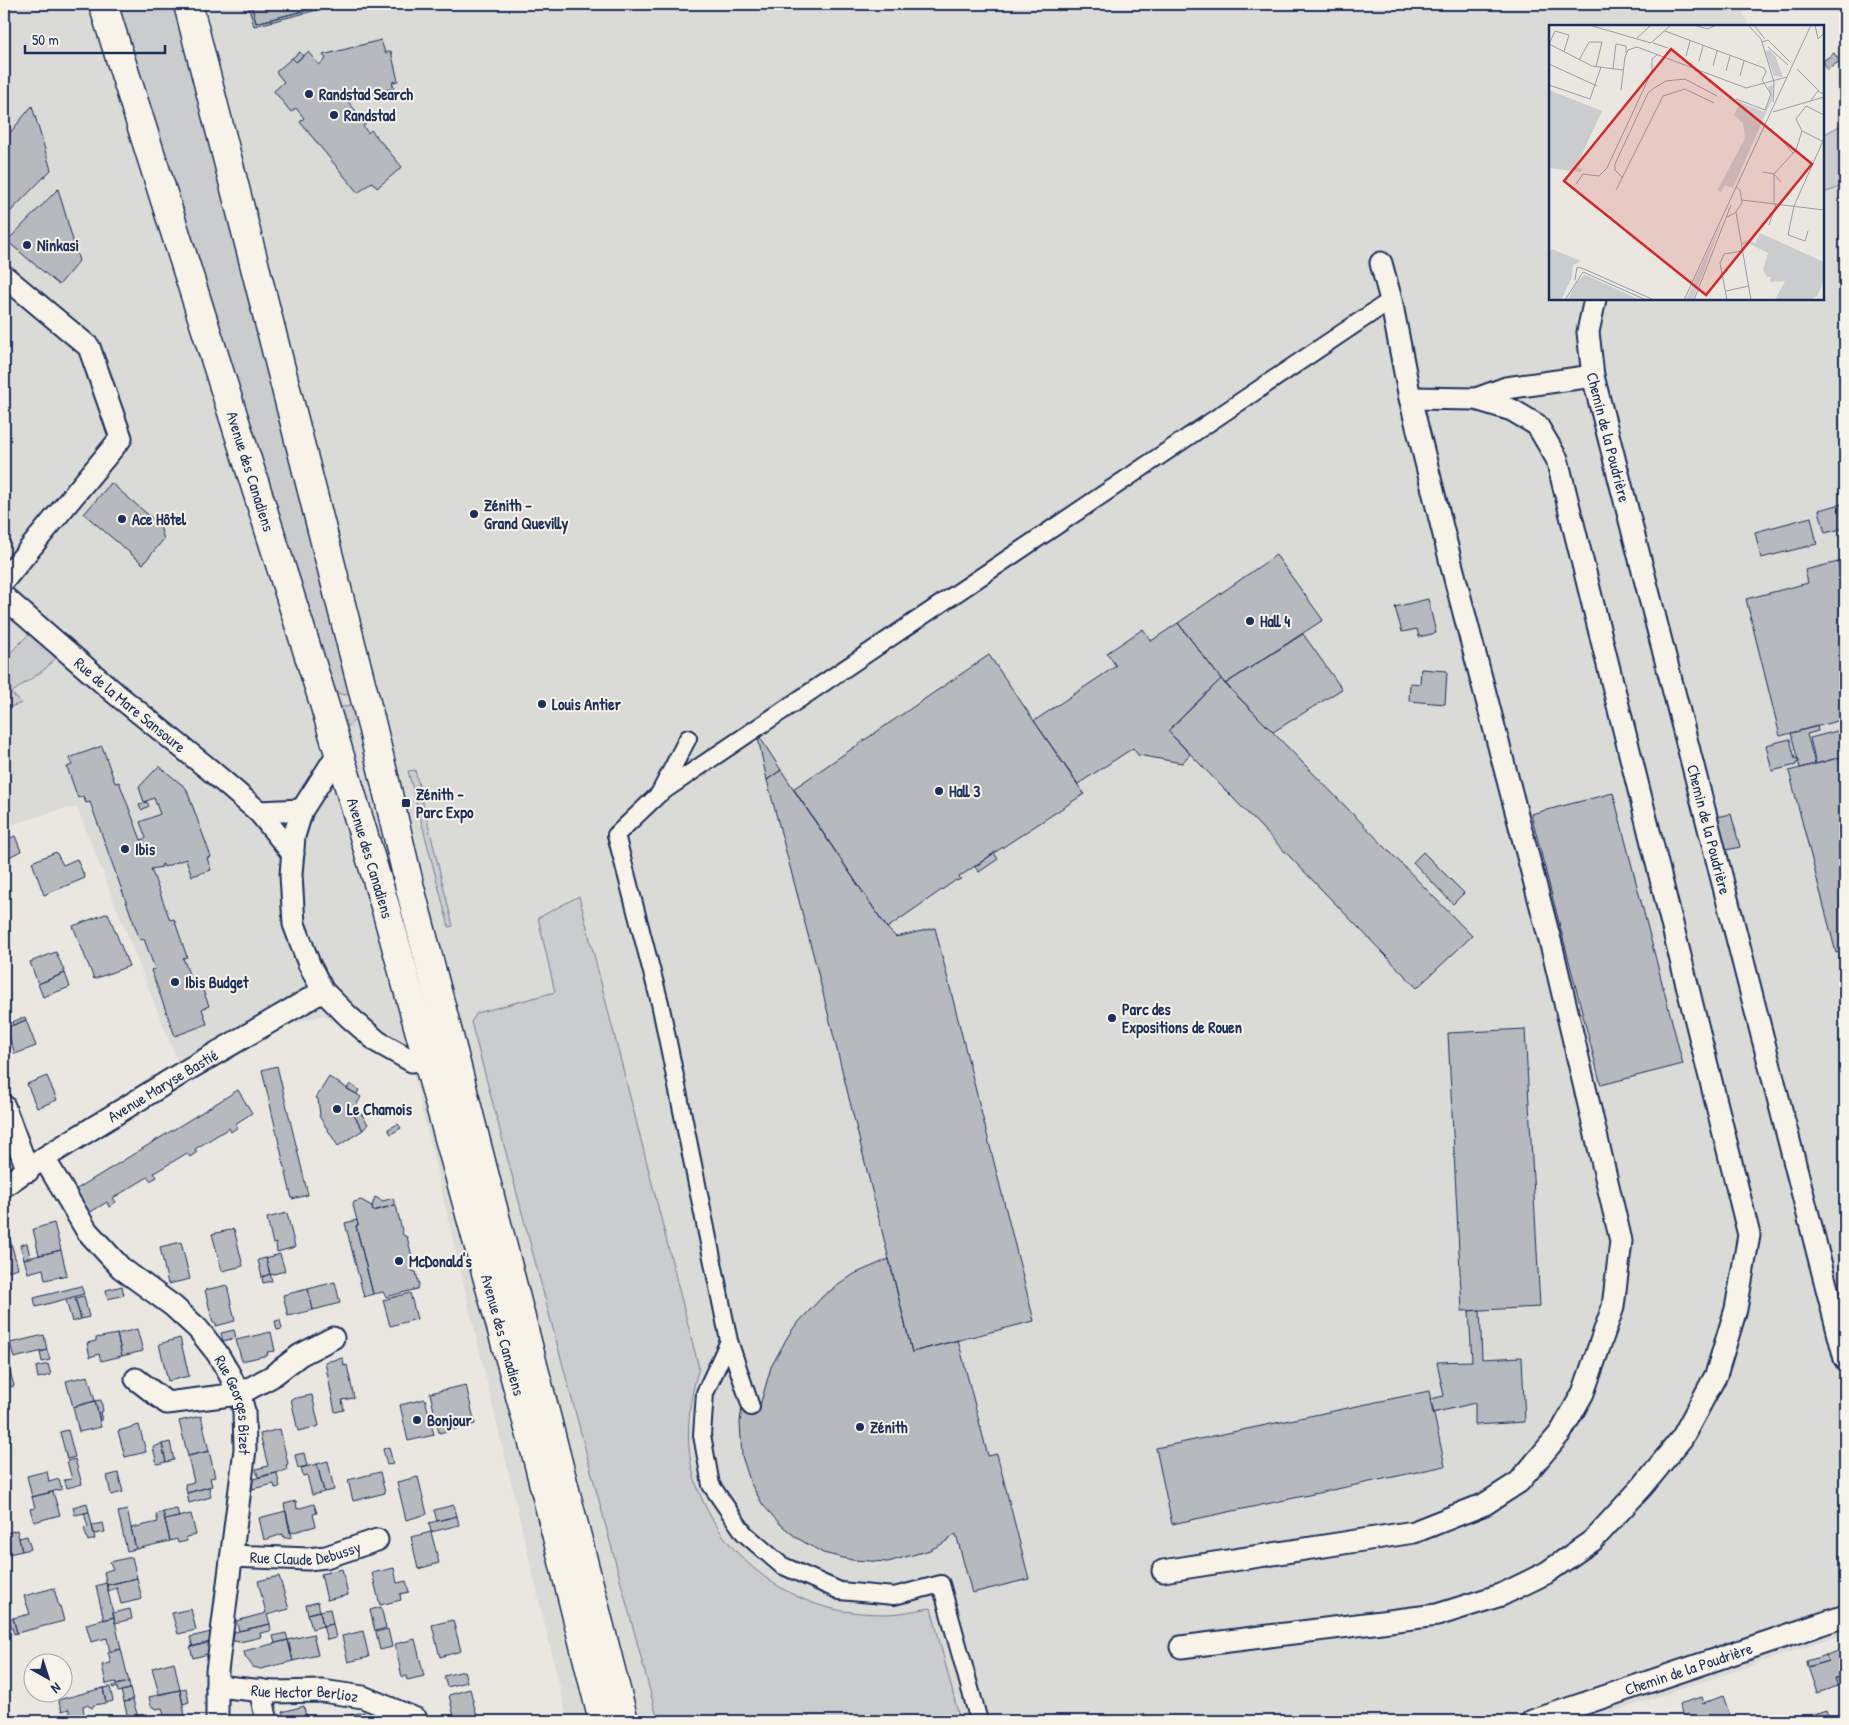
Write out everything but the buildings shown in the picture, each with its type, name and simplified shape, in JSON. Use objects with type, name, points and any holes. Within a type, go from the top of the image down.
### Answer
[{"type":"main road","name":"Avenue des Canadiens","points":[[103,4],[214,353],[388,916],[538,1461],[604,1721]]},
{"type":"main road","name":"Avenue des Canadiens","points":[[188,4],[375,739],[410,888],[624,1721]]},
{"type":"street","points":[[1163,1571],[1414,1532],[1485,1504],[1519,1482],[1561,1432],[1583,1394],[1613,1307],[1621,1241],[1553,952],[1410,398],[1391,300],[1380,263]]},
{"type":"street","points":[[4,276],[89,347],[120,438],[4,580]]},
{"type":"street","points":[[751,1407],[729,1341],[660,1003],[616,835],[659,794],[1391,300]]},
{"type":"street","name":"Chemin de la Poudrière","points":[[1595,300],[1588,332],[1592,376],[1845,1358]]},
{"type":"street","points":[[1476,399],[1506,388],[1592,376]]},
{"type":"street","points":[[1181,1647],[1437,1615],[1501,1594],[1546,1573],[1592,1541],[1642,1487],[1682,1438],[1716,1375],[1736,1309],[1749,1235],[1557,459],[1537,425],[1512,410],[1476,399],[1410,398]]},
{"type":"street","name":"Rue de la Mare Sansoure","points":[[4,597],[116,694],[258,812],[293,854]]},
{"type":"street","points":[[659,794],[688,738]]},
{"type":"street","points":[[338,752],[302,810],[294,836],[291,875],[294,924],[309,964],[323,991],[349,1018],[378,1042],[412,1062],[452,1048]]},
{"type":"street","points":[[258,812],[302,810]]},
{"type":"street","name":"Avenue Maryse Bastié","points":[[4,1186],[36,1164],[236,1040],[323,991]]},
{"type":"street","name":"Rue Georges Bizet","points":[[4,1106],[36,1164],[87,1231],[121,1268],[173,1306],[198,1329],[217,1353],[230,1375],[244,1410],[246,1449],[217,1671],[217,1721]]},
{"type":"street","points":[[136,1379],[166,1403],[238,1394],[271,1377],[300,1355],[333,1338]]},
{"type":"street","points":[[729,1341],[705,1393],[702,1436],[711,1485],[744,1534],[781,1565],[840,1591],[894,1596],[941,1584],[979,1721]]},
{"type":"street","name":"Rue Claude Debussy","points":[[232,1556],[326,1558],[377,1540]]},
{"type":"street","name":"Chemin de la Poudrière","points":[[1532,1721],[1845,1616]]},
{"type":"street","name":"Rue Hector Berlioz","points":[[218,1686],[260,1690],[322,1691],[363,1697],[416,1719]]},
{"type":"street","points":[[260,1690],[267,1721]]},
{"type":"shaded area","points":[[4,4],[1740,4],[1749,25],[1549,25],[1549,300],[1824,300],[1824,193],[1844,186],[1845,1634],[1586,1721],[568,1721],[412,1068],[369,1046],[324,1015],[236,1040],[182,1073],[77,808],[62,809],[4,827],[4,709],[22,703],[11,693],[45,669],[4,659]]},
{"type":"shaded area","points":[[108,4],[179,4],[354,693],[346,695],[332,692]]},
{"type":"shaded area","points":[[1845,123],[1845,190],[1844,186],[1824,193],[1824,134]]},
{"type":"shaded area","points":[[32,631],[57,656],[45,669],[11,693],[22,703],[4,709],[4,659]]},
{"type":"shaded area","points":[[357,706],[357,718],[338,736],[326,708]]},
{"type":"shaded area","points":[[415,770],[453,926],[449,927],[408,771]]},
{"type":"shaded area","points":[[579,896],[699,1368],[693,1390],[688,1434],[690,1457],[697,1485],[708,1511],[724,1536],[743,1558],[765,1577],[789,1593],[816,1604],[844,1611],[891,1614],[931,1608],[960,1721],[658,1721],[471,1022],[477,1013],[555,992],[538,918]]},
{"type":"place","name":"Randstad Search","points":[[309,94]]},
{"type":"place","name":"Randstad","points":[[334,115]]},
{"type":"place","name":"Ninkasi","points":[[27,245]]},
{"type":"place","name":"Zénith – Grand Quevilly","points":[[474,514]]},
{"type":"place","name":"Ace Hôtel","points":[[122,519]]},
{"type":"place","name":"Hall 4","points":[[1250,621]]},
{"type":"place","name":"Louis Antier","points":[[542,704]]},
{"type":"place","name":"Hall 3","points":[[939,791]]},
{"type":"place","name":"Zénith - Parc Expo","points":[[406,803]]},
{"type":"place","name":"Ibis","points":[[125,849]]},
{"type":"place","name":"Ibis Budget","points":[[175,982]]},
{"type":"place","name":"Parc des Expositions de Rouen","points":[[1112,1018]]},
{"type":"place","name":"Le Chamois","points":[[337,1109]]},
{"type":"place","name":"McDonald's","points":[[399,1261]]},
{"type":"place","name":"Bonjour","points":[[417,1420]]},
{"type":"place","name":"Zénith","points":[[860,1427]]}]
